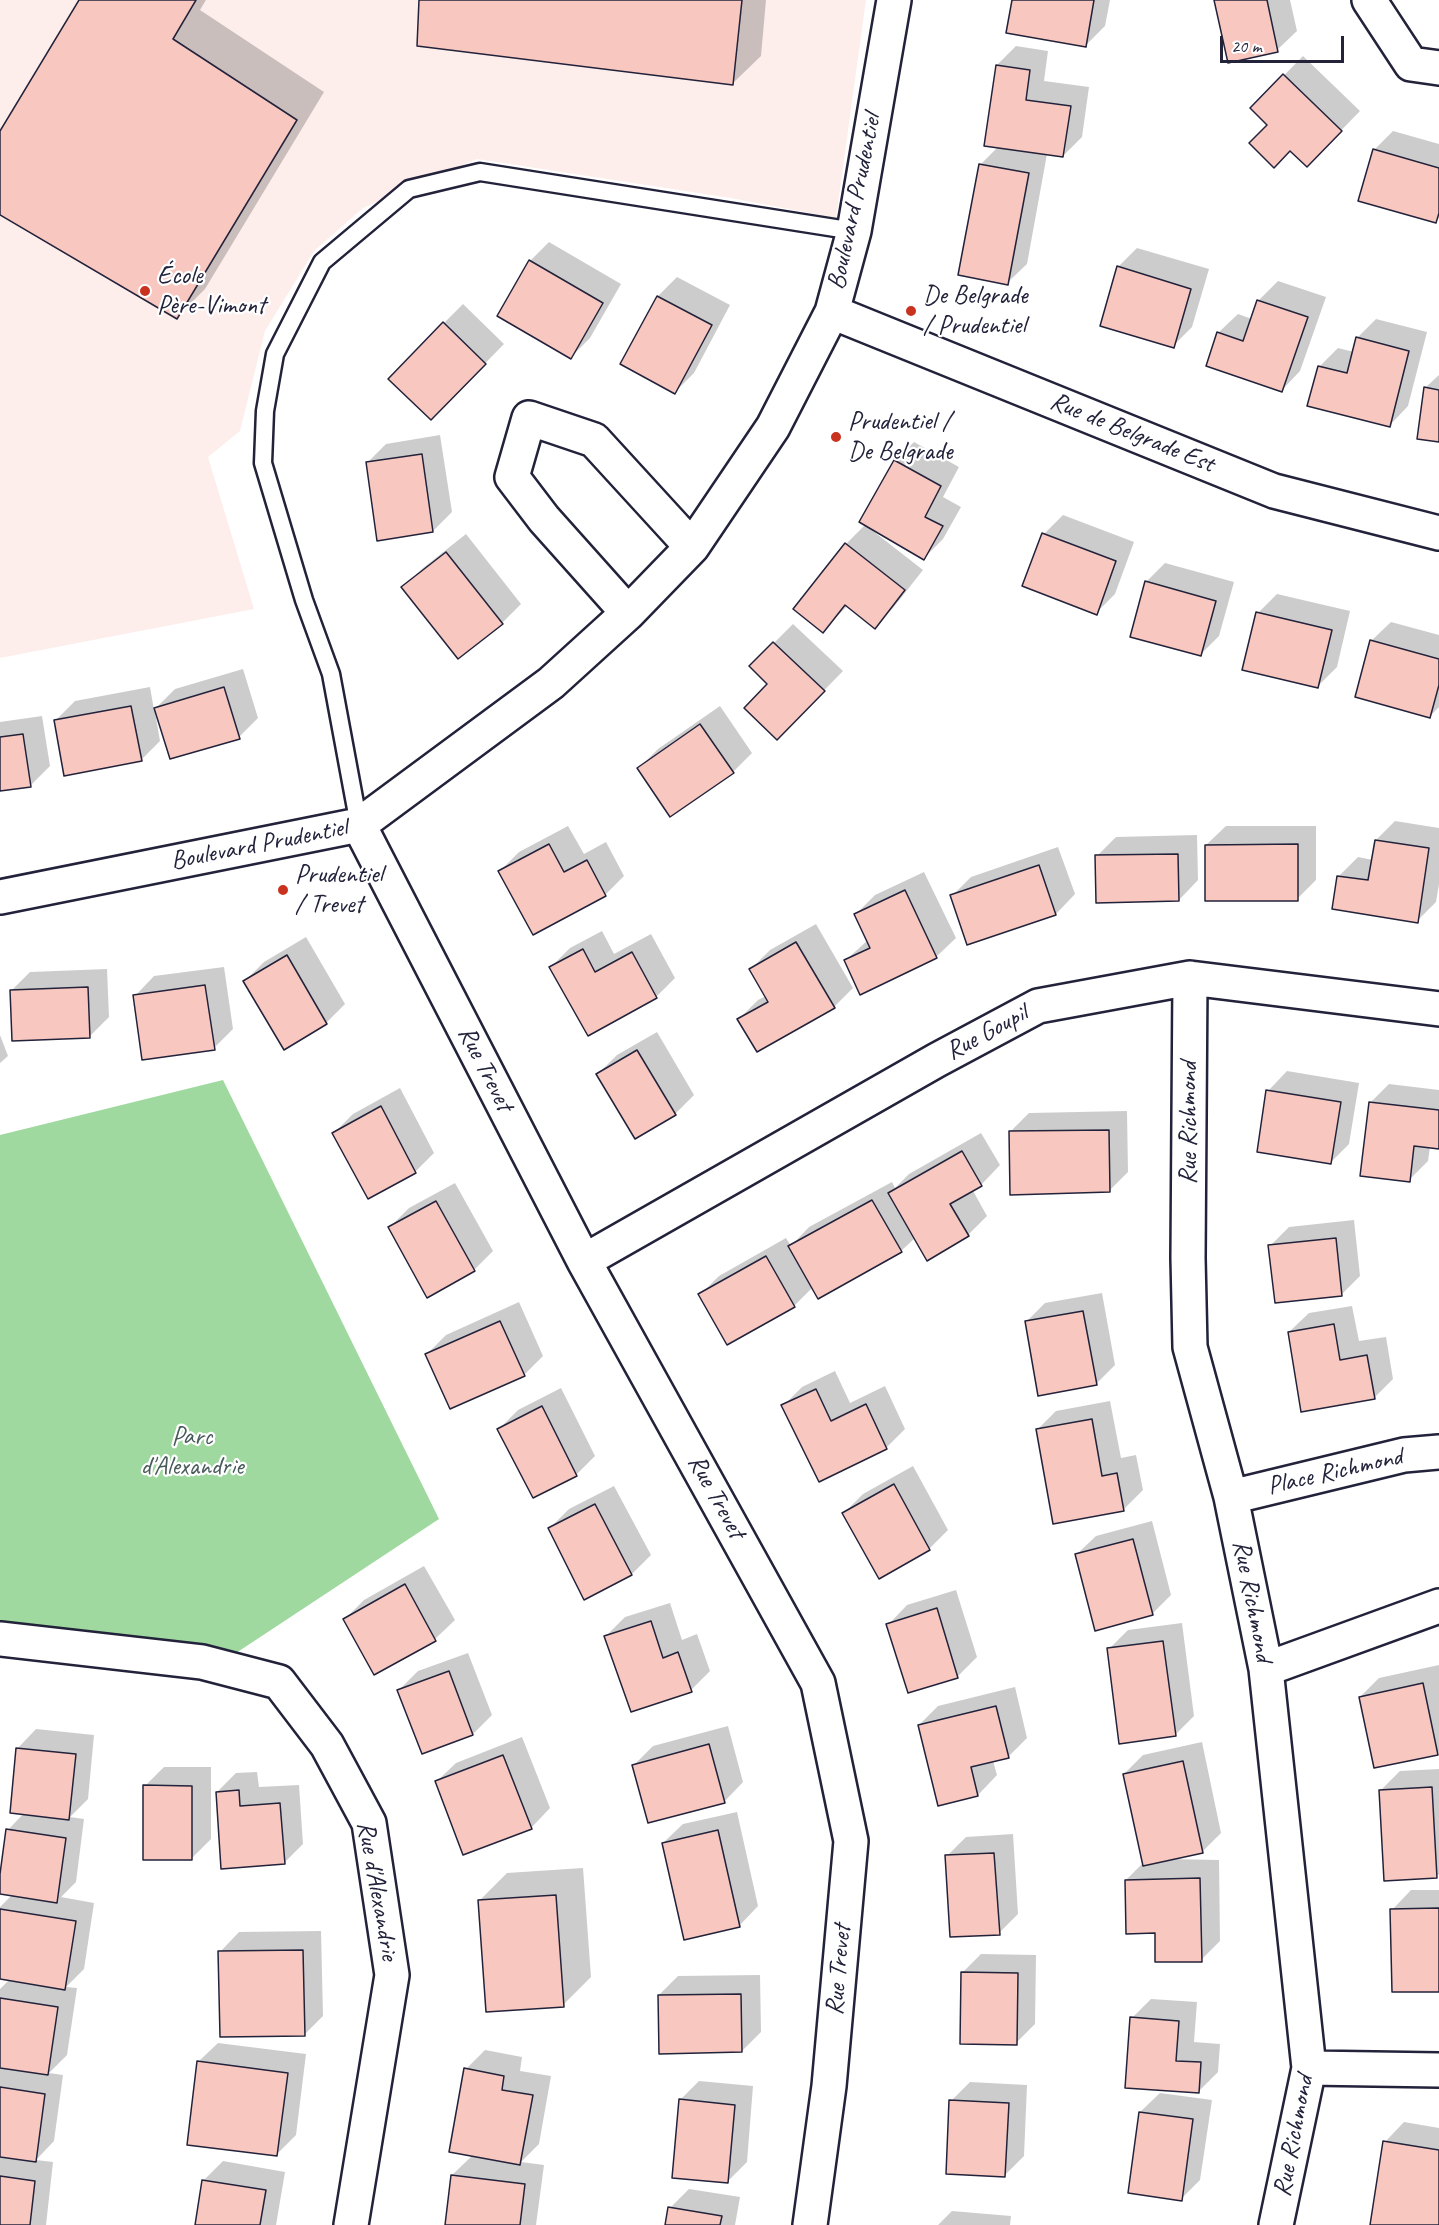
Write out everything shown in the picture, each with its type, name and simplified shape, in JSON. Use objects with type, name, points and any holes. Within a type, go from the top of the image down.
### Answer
[{"type":"street","name":"Boulevard Prudentiel","points":[[0,897],[359,825],[551,683],[628,613],[692,547],[773,427],[832,312],[854,231],[894,0]]},
{"type":"street","points":[[1369,0],[1411,64],[1439,68]]},
{"type":"street","name":"Rue de Belgrade Est","points":[[832,312],[1274,491],[1439,533]]},
{"type":"street","points":[[628,613],[544,519],[512,477],[529,418],[594,440],[692,547]]},
{"type":"street","name":"Rue Trevet","points":[[359,825],[584,1261],[819,1683],[851,1841],[829,2086],[810,2225]]},
{"type":"street","name":"Rue Goupil","points":[[584,1261],[938,1060],[1038,1006],[1190,978],[1439,1009]]},
{"type":"street","name":"Rue Richmond","points":[[1190,978],[1188,1258],[1190,1347],[1231,1497],[1266,1669],[1309,2068],[1276,2225]]},
{"type":"street","name":"Place Richmond","points":[[1231,1497],[1404,1455],[1439,1452]]},
{"type":"street","points":[[1266,1669],[1439,1606]]},
{"type":"street","name":"Rue d'Alexandrie","points":[[0,1639],[202,1662],[279,1682],[327,1745],[369,1823],[392,1975],[351,2225]]},
{"type":"street","points":[[1309,2068],[1439,2070]]},
{"type":"lane","points":[[359,825],[331,674],[304,600],[263,463],[265,411],[275,354],[322,262],[409,189],[480,172],[854,231]]},
{"type":"shaded area","name":"École Père-Vimont","points":[[0,0],[866,0],[836,218],[731,198],[477,159],[363,208],[314,251],[265,331],[240,431],[208,457],[254,609],[0,658]]},
{"type":"green space","name":"Parc d'Alexandrie","points":[[223,1080],[439,1519],[233,1655],[0,1628],[0,1135]]},
{"type":"building","points":[[79,0],[196,0],[173,39],[297,120],[177,319],[0,215],[0,131]]},
{"type":"building","points":[[419,0],[742,0],[733,85],[417,46]]},
{"type":"building","points":[[1012,0],[1094,0],[1086,47],[1006,33]]},
{"type":"building","points":[[1214,0],[1267,0],[1278,52],[1228,63]]},
{"type":"building","points":[[996,65],[1030,70],[1026,100],[1071,106],[1063,157],[984,146]]},
{"type":"building","points":[[1283,74],[1342,131],[1307,167],[1290,151],[1274,168],[1249,143],[1267,125],[1250,108]]},
{"type":"building","points":[[1373,149],[1439,168],[1439,213],[1436,223],[1358,201]]},
{"type":"building","points":[[979,164],[1029,173],[1008,285],[958,275]]},
{"type":"building","points":[[529,260],[603,303],[571,359],[497,316]]},
{"type":"building","points":[[1117,266],[1191,289],[1174,348],[1100,326]]},
{"type":"building","points":[[657,296],[712,325],[675,394],[620,364]]},
{"type":"building","points":[[1257,300],[1308,317],[1282,392],[1206,366],[1217,332],[1243,341]]},
{"type":"building","points":[[443,322],[486,364],[431,420],[388,379]]},
{"type":"building","points":[[1356,337],[1409,351],[1390,427],[1307,406],[1318,366],[1347,373]]},
{"type":"building","points":[[1424,387],[1439,390],[1439,442],[1417,439]]},
{"type":"building","points":[[422,454],[433,532],[377,541],[366,462]]},
{"type":"building","points":[[894,460],[941,486],[925,517],[943,526],[924,560],[859,522]]},
{"type":"building","points":[[1042,533],[1116,561],[1097,615],[1022,586]]},
{"type":"building","points":[[845,543],[905,590],[875,629],[845,605],[823,633],[793,609]]},
{"type":"building","points":[[446,552],[503,624],[458,659],[401,587]]},
{"type":"building","points":[[1145,581],[1216,601],[1201,656],[1130,637]]},
{"type":"building","points":[[1256,612],[1332,630],[1318,688],[1242,670]]},
{"type":"building","points":[[1370,640],[1439,659],[1439,685],[1430,718],[1355,697]]},
{"type":"building","points":[[773,642],[825,691],[777,740],[744,708],[767,684],[749,666]]},
{"type":"building","points":[[224,687],[240,739],[170,759],[154,708]]},
{"type":"building","points":[[131,706],[142,761],[64,776],[54,720]]},
{"type":"building","points":[[700,724],[734,773],[670,817],[637,768]]},
{"type":"building","points":[[23,734],[31,787],[0,791],[0,737]]},
{"type":"building","points":[[1375,840],[1429,848],[1418,923],[1332,909],[1337,876],[1368,880]]},
{"type":"building","points":[[549,844],[564,872],[587,860],[606,896],[533,935],[498,871]]},
{"type":"building","points":[[1298,844],[1298,901],[1205,901],[1205,845]]},
{"type":"building","points":[[1178,854],[1179,901],[1096,903],[1095,855]]},
{"type":"building","points":[[1039,865],[1056,915],[967,945],[950,895]]},
{"type":"building","points":[[905,890],[937,958],[860,995],[844,960],[870,948],[854,914]]},
{"type":"building","points":[[796,942],[835,1008],[757,1052],[737,1019],[768,1002],[749,969]]},
{"type":"building","points":[[583,949],[595,972],[632,952],[657,998],[588,1036],[549,967]]},
{"type":"building","points":[[287,955],[327,1024],[284,1050],[243,981]]},
{"type":"building","points":[[205,985],[215,1050],[142,1060],[133,995]]},
{"type":"building","points":[[88,987],[90,1038],[12,1041],[10,990]]},
{"type":"building","points":[[637,1050],[676,1115],[635,1139],[596,1074]]},
{"type":"building","points":[[1266,1090],[1341,1102],[1331,1164],[1257,1152]]},
{"type":"building","points":[[1369,1102],[1439,1110],[1439,1149],[1414,1146],[1410,1182],[1360,1176]]},
{"type":"building","points":[[381,1106],[416,1173],[368,1199],[332,1133]]},
{"type":"building","points":[[1109,1130],[1110,1192],[1010,1195],[1009,1131]]},
{"type":"building","points":[[962,1151],[982,1186],[950,1204],[969,1236],[927,1261],[888,1193]]},
{"type":"building","points":[[872,1200],[902,1252],[818,1299],[788,1246]]},
{"type":"building","points":[[436,1201],[475,1271],[427,1298],[388,1227]]},
{"type":"building","points":[[1336,1238],[1342,1296],[1275,1303],[1268,1245]]},
{"type":"building","points":[[766,1256],[795,1307],[727,1345],[698,1294]]},
{"type":"building","points":[[1083,1311],[1097,1385],[1038,1396],[1025,1321]]},
{"type":"building","points":[[500,1321],[525,1376],[450,1409],[425,1354]]},
{"type":"building","points":[[1334,1324],[1340,1360],[1367,1355],[1375,1399],[1301,1412],[1288,1332]]},
{"type":"building","points":[[816,1389],[831,1421],[866,1404],[887,1449],[819,1482],[781,1405]]},
{"type":"building","points":[[542,1406],[577,1476],[533,1498],[497,1429]]},
{"type":"building","points":[[1092,1419],[1102,1476],[1117,1473],[1124,1511],[1053,1524],[1036,1429]]},
{"type":"building","points":[[894,1484],[930,1550],[879,1579],[842,1513]]},
{"type":"building","points":[[595,1504],[632,1575],[584,1600],[548,1528]]},
{"type":"building","points":[[1133,1539],[1153,1615],[1095,1631],[1075,1554]]},
{"type":"building","points":[[405,1584],[436,1641],[374,1675],[343,1619]]},
{"type":"building","points":[[937,1608],[958,1678],[908,1693],[886,1624]]},
{"type":"building","points":[[651,1621],[663,1658],[678,1652],[692,1692],[631,1712],[604,1636]]},
{"type":"building","points":[[1163,1641],[1176,1736],[1119,1744],[1107,1648]]},
{"type":"building","points":[[449,1671],[473,1735],[422,1754],[397,1690]]},
{"type":"building","points":[[1423,1683],[1438,1755],[1374,1768],[1359,1697]]},
{"type":"building","points":[[996,1706],[1009,1758],[971,1767],[978,1796],[938,1806],[918,1725]]},
{"type":"building","points":[[709,1744],[725,1803],[648,1823],[632,1765]]},
{"type":"building","points":[[16,1748],[76,1754],[69,1820],[10,1813]]},
{"type":"building","points":[[503,1755],[532,1829],[463,1855],[435,1781]]},
{"type":"building","points":[[1183,1761],[1203,1853],[1143,1866],[1123,1774]]},
{"type":"building","points":[[143,1785],[192,1786],[192,1860],[143,1860]]},
{"type":"building","points":[[1432,1787],[1437,1878],[1384,1881],[1379,1790]]},
{"type":"building","points":[[239,1790],[240,1806],[280,1803],[285,1864],[221,1869],[216,1792]]},
{"type":"building","points":[[6,1829],[66,1838],[57,1903],[0,1894],[0,1874]]},
{"type":"building","points":[[718,1830],[740,1927],[684,1940],[662,1843]]},
{"type":"building","points":[[994,1853],[1000,1935],[950,1937],[945,1855]]},
{"type":"building","points":[[1200,1878],[1202,1962],[1155,1962],[1155,1933],[1126,1934],[1125,1880]]},
{"type":"building","points":[[556,1895],[564,2007],[486,2012],[478,1900]]},
{"type":"building","points":[[1439,1908],[1439,1992],[1392,1992],[1390,1909]]},
{"type":"building","points":[[0,1909],[76,1921],[65,1990],[0,1979]]},
{"type":"building","points":[[303,1950],[305,2036],[220,2037],[218,1951]]},
{"type":"building","points":[[961,1972],[1018,1973],[1017,2045],[960,2044]]},
{"type":"building","points":[[741,1994],[742,2052],[659,2054],[658,1995]]},
{"type":"building","points":[[0,1998],[58,2007],[48,2075],[0,2068]]},
{"type":"building","points":[[1130,2017],[1179,2021],[1176,2061],[1201,2062],[1199,2093],[1125,2088]]},
{"type":"building","points":[[197,2061],[288,2073],[277,2156],[187,2145]]},
{"type":"building","points":[[464,2068],[504,2076],[502,2090],[533,2095],[520,2165],[449,2152]]},
{"type":"building","points":[[0,2087],[45,2094],[36,2162],[0,2157]]},
{"type":"building","points":[[679,2099],[735,2105],[728,2183],[672,2178]]},
{"type":"building","points":[[949,2100],[1009,2103],[1005,2177],[946,2174]]},
{"type":"building","points":[[1139,2112],[1193,2119],[1182,2201],[1128,2193]]},
{"type":"building","points":[[1383,2141],[1439,2150],[1439,2225],[1370,2225]]},
{"type":"building","points":[[451,2175],[525,2184],[520,2225],[445,2225]]},
{"type":"building","points":[[0,2176],[35,2181],[30,2225],[0,2225]]},
{"type":"building","points":[[202,2180],[266,2190],[260,2225],[195,2225]]},
{"type":"building","points":[[668,2207],[722,2216],[720,2225],[665,2225]]},
{"type":"place","name":"École Père-Vimont","points":[[145,291]]},
{"type":"place","name":"De Belgrade / Prudentiel","points":[[911,311]]},
{"type":"place","name":"Prudentiel / De Belgrade","points":[[836,437]]},
{"type":"place","name":"Prudentiel / Trevet","points":[[283,890]]}]
